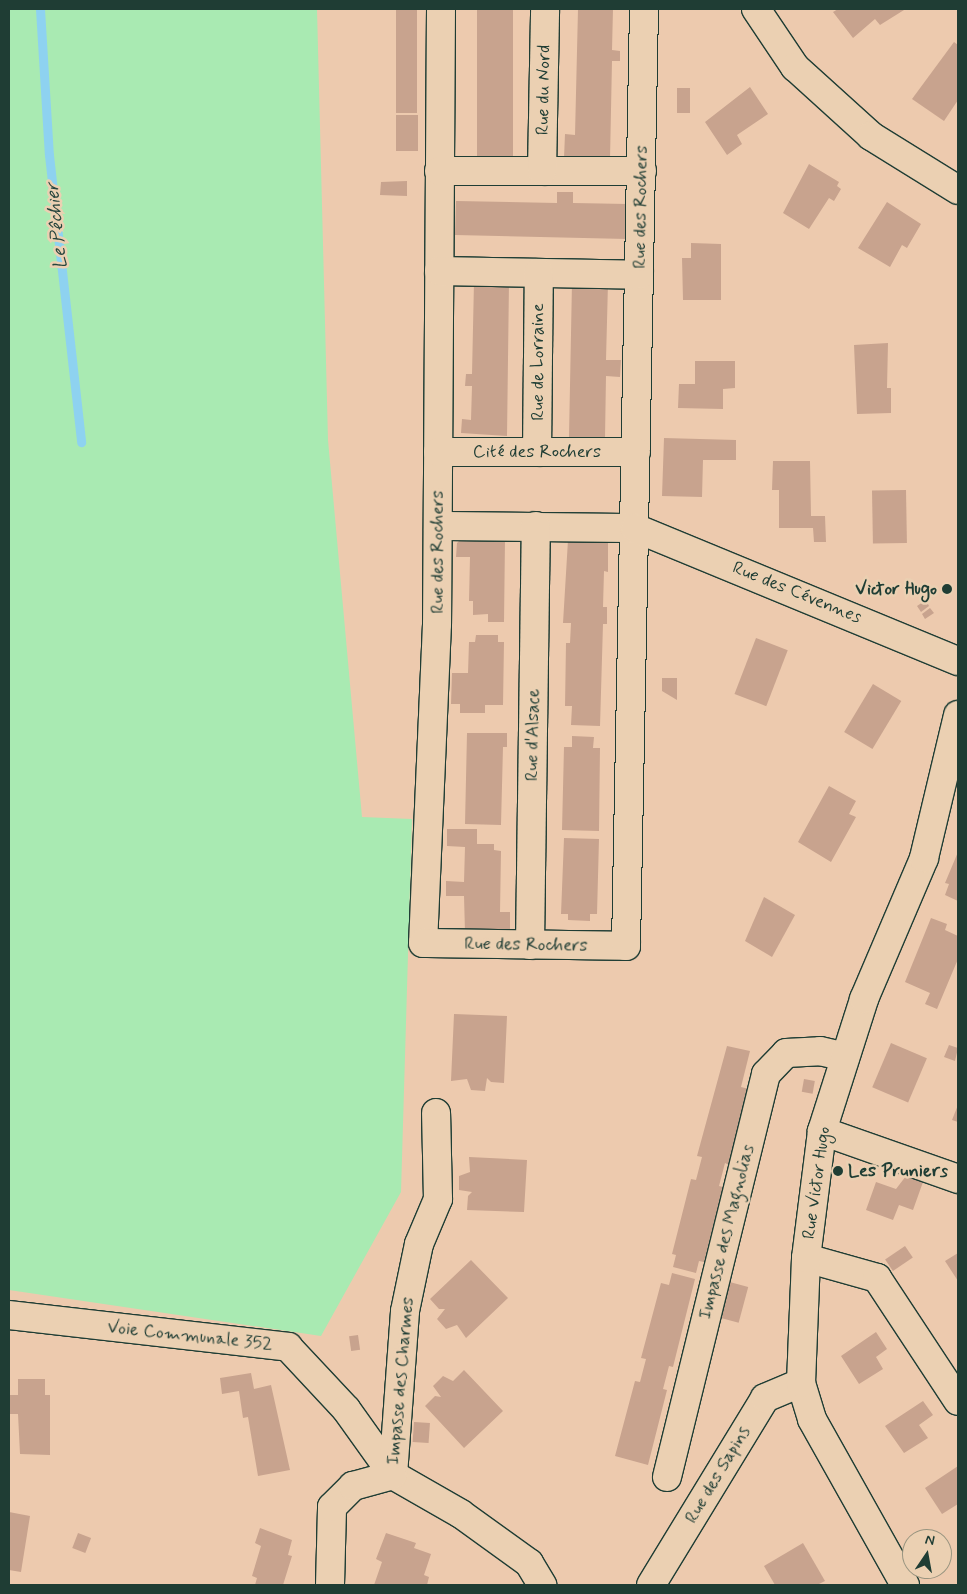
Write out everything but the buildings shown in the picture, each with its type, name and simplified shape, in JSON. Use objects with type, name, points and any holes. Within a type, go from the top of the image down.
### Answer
[{"type":"street","name":"Rue des Rochers","points":[[441,9],[438,526],[422,943],[626,946],[644,9]]},
{"type":"street","name":"Rue du Nord","points":[[542,171],[545,9]]},
{"type":"street","points":[[756,9],[795,67],[871,136],[958,190]]},
{"type":"street","points":[[439,171],[642,171]]},
{"type":"street","points":[[439,271],[640,275]]},
{"type":"street","name":"Rue de Lorraine","points":[[538,452],[539,273]]},
{"type":"street","name":"Cité des Rochers","points":[[438,452],[636,452]]},
{"type":"street","points":[[438,526],[635,528]]},
{"type":"street","name":"Rue d'Alsace","points":[[530,945],[536,526]]},
{"type":"street","name":"Rue des Cévennes","points":[[635,528],[958,661]]},
{"type":"street","name":"Rue Victor Hugo","points":[[906,1585],[812,1419],[801,1384],[806,1258],[822,1131],[864,999],[924,858],[958,715]]},
{"type":"street","name":"Impasse des Magnolias","points":[[666,1477],[766,1074],[786,1053],[820,1051],[845,1057]]},
{"type":"street","name":"Impasse des Charmes","points":[[393,1475],[405,1311],[419,1244],[438,1199],[436,1113]]},
{"type":"street","points":[[822,1131],[958,1179]]},
{"type":"street","points":[[806,1258],[877,1278],[958,1401]]},
{"type":"street","name":"Voie Communale 352","points":[[10,1317],[288,1347],[346,1410],[393,1475],[461,1514],[529,1563],[542,1585]]},
{"type":"street","name":"Rue des Sapins","points":[[651,1585],[765,1398],[801,1384]]},
{"type":"street","points":[[330,1585],[332,1507],[353,1486],[393,1475]]},
{"type":"green space","points":[[9,9],[317,9],[328,440],[362,817],[412,819],[401,1192],[321,1336],[9,1290]]},
{"type":"waterway","name":"Le Pêchier","points":[[40,9],[49,155],[81,442]]},
{"type":"place","name":"Victor Hugo","points":[[947,589]]},
{"type":"place","name":"Les Pruniers","points":[[838,1171]]}]
